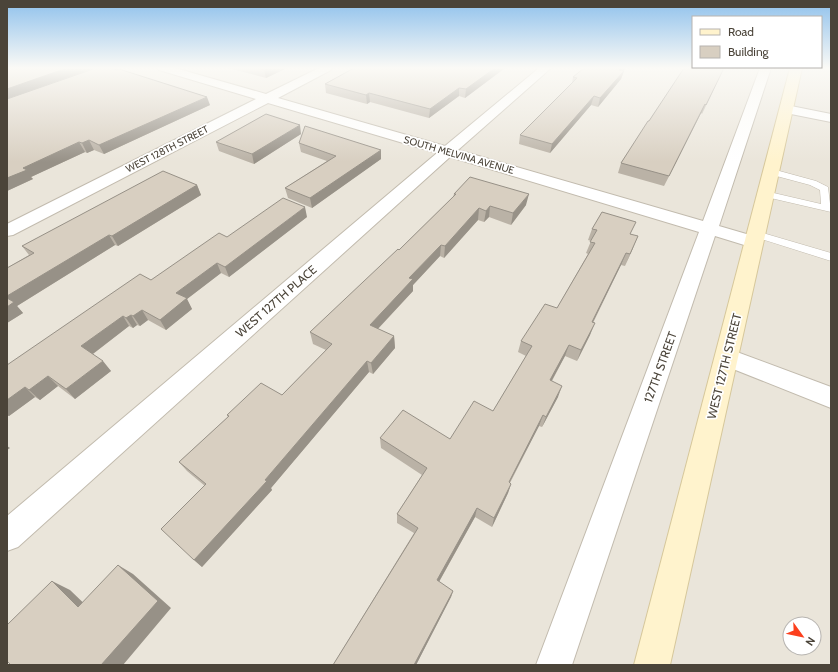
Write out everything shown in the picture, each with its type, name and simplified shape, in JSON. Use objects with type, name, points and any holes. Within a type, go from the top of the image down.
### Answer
[{"type":"main road","name":"WEST 127TH STREET","points":[[652,665],[788,99]]},
{"type":"street","name":"WEST 128TH STREET","points":[[7,231],[265,99]]},
{"type":"street","name":"SOUTH MELVINA AVENUE","points":[[267,99],[709,228],[755,238]]},
{"type":"street","name":"WEST 127TH PLACE","points":[[7,536],[509,99]]},
{"type":"street","name":"127TH STREET","points":[[554,665],[755,99]]},
{"type":"street","points":[[786,109],[831,118]]},
{"type":"street","points":[[726,357],[831,398]]},
{"type":"lane","points":[[766,194],[829,209],[825,189],[813,183],[772,172]]},
{"type":"lane","points":[[755,238],[831,257]]},
{"type":"shaded area","points":[[7,99],[831,99],[831,665],[7,665]]},
{"type":"building","points":[[7,99],[202,99],[99,145],[89,140],[82,143],[79,142],[23,168],[27,170],[7,178]]},
{"type":"building","points":[[393,99],[443,99],[430,109]]},
{"type":"building","points":[[556,99],[591,99],[552,144],[520,135]]},
{"type":"building","points":[[663,99],[709,99],[669,176],[621,163]]},
{"type":"building","points":[[266,114],[300,125],[252,154],[216,142]]},
{"type":"building","points":[[305,126],[381,150],[310,198],[285,188],[336,156],[299,143]]},
{"type":"building","points":[[163,171],[197,185],[112,236],[109,235],[7,296],[7,268],[34,253],[22,246]]},
{"type":"building","points":[[470,177],[529,194],[513,213],[490,206],[486,211],[479,208],[445,246],[441,245],[409,278],[413,279],[370,325],[394,336],[371,363],[367,361],[265,480],[267,481],[194,560],[161,529],[206,484],[179,462],[229,416],[227,415],[261,383],[282,395],[332,344],[310,332],[398,249],[399,250],[456,194],[454,194]]},
{"type":"building","points":[[283,198],[305,207],[225,267],[217,263],[176,293],[187,298],[160,320],[142,310],[133,316],[131,315],[126,318],[123,316],[81,346],[103,361],[66,389],[48,376],[29,390],[25,387],[7,400],[7,365],[140,274],[151,280],[219,233],[227,237]]},
{"type":"building","points":[[602,212],[636,222],[630,234],[638,236],[630,254],[626,253],[592,322],[595,323],[581,350],[569,345],[550,380],[562,386],[546,417],[543,415],[509,482],[511,484],[494,518],[477,508],[437,580],[453,591],[414,665],[333,665],[418,528],[397,514],[427,468],[380,438],[403,410],[450,439],[474,401],[493,411],[532,346],[521,341],[545,304],[557,308],[595,243],[590,242],[597,230],[592,229]]},
{"type":"building","points":[[7,298],[14,302],[7,307]]},
{"type":"building","points":[[118,565],[158,601],[101,665],[11,665],[7,661],[7,625],[52,581],[78,607]]}]
